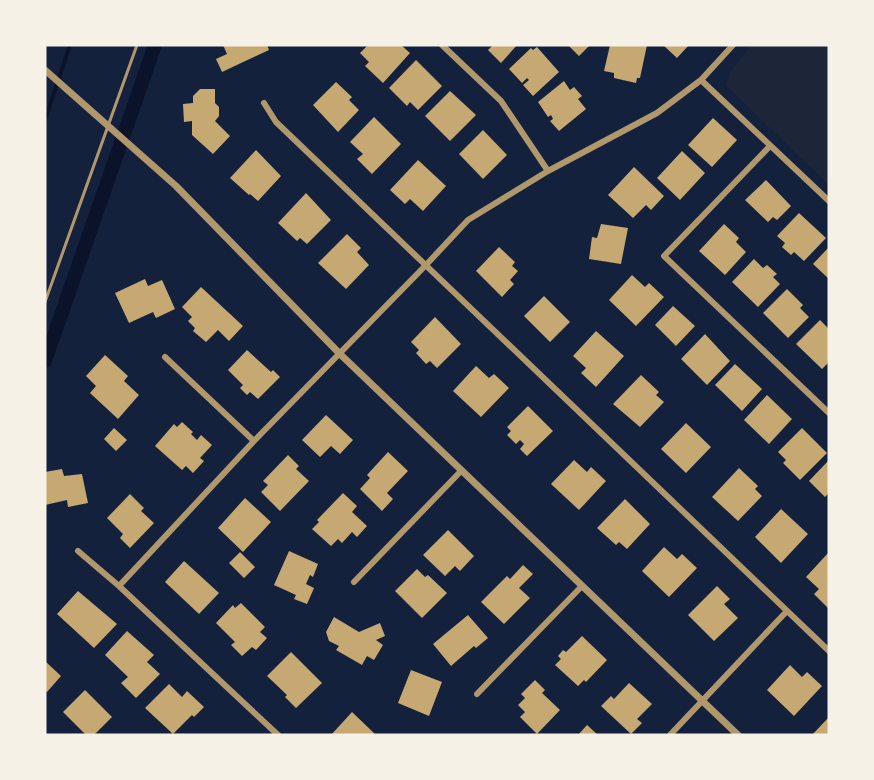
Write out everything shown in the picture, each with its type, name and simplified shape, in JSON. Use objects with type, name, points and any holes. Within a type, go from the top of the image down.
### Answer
[{"type":"street","points":[[442,45],[501,101],[548,171]]},
{"type":"street","points":[[119,586],[254,441],[468,220],[548,171],[657,113],[701,80],[733,45]]},
{"type":"street","points":[[45,70],[176,186],[340,354],[738,735]]},
{"type":"street","points":[[701,80],[829,201]]},
{"type":"street","points":[[264,103],[276,122],[829,651]]},
{"type":"street","points":[[770,146],[664,256],[829,413]]},
{"type":"street","points":[[165,357],[254,441]]},
{"type":"street","points":[[354,582],[461,471]]},
{"type":"street","points":[[78,551],[119,586],[278,735]]},
{"type":"street","points":[[477,694],[582,586]]},
{"type":"street","points":[[670,735],[787,611]]},
{"type":"lane","points":[[45,302],[110,128],[136,45]]},
{"type":"shaded area","points":[[751,45],[829,45],[829,185],[726,86],[729,74]]},
{"type":"building","points":[[223,45],[267,45],[269,50],[222,72],[216,59],[227,54]]},
{"type":"building","points":[[368,45],[401,45],[410,53],[383,83],[365,66],[369,62],[360,53]]},
{"type":"building","points":[[493,45],[517,45],[501,63],[488,50]]},
{"type":"building","points":[[568,45],[590,45],[579,56]]},
{"type":"building","points":[[610,45],[647,45],[640,78],[637,78],[636,83],[614,78],[614,73],[604,71]]},
{"type":"building","points":[[663,45],[689,45],[677,58]]},
{"type":"building","points":[[537,47],[559,72],[533,96],[523,85],[529,80],[527,78],[522,83],[509,69],[531,48],[533,50]]},
{"type":"building","points":[[416,60],[442,86],[418,110],[410,102],[407,106],[389,88]]},
{"type":"building","points":[[564,81],[570,90],[574,87],[582,96],[578,99],[586,109],[559,131],[550,121],[553,119],[551,115],[548,117],[538,102]]},
{"type":"building","points":[[336,82],[352,97],[349,100],[359,110],[338,132],[313,105]]},
{"type":"building","points":[[200,89],[215,89],[215,103],[219,107],[219,116],[215,121],[230,136],[213,154],[192,135],[192,121],[184,122],[183,104],[193,103],[193,96]]},
{"type":"building","points":[[450,91],[476,115],[450,141],[425,116]]},
{"type":"building","points":[[374,117],[401,144],[372,174],[357,159],[363,154],[350,142]]},
{"type":"building","points":[[713,118],[737,140],[712,167],[688,145]]},
{"type":"building","points":[[483,130],[507,155],[483,179],[459,154]]},
{"type":"building","points":[[256,150],[281,176],[258,201],[230,178]]},
{"type":"building","points":[[682,151],[705,173],[680,200],[657,178]]},
{"type":"building","points":[[418,160],[446,186],[423,211],[410,199],[405,204],[390,190]]},
{"type":"building","points":[[634,167],[664,196],[651,210],[646,205],[633,218],[608,195]]},
{"type":"building","points":[[766,180],[791,206],[777,220],[773,217],[768,222],[745,200]]},
{"type":"building","points":[[306,193],[331,220],[307,244],[300,238],[297,241],[278,223]]},
{"type":"building","points":[[799,213],[826,238],[804,261],[794,252],[791,255],[782,247],[785,243],[777,236]]},
{"type":"building","points":[[601,224],[628,228],[621,264],[589,259],[592,237],[597,238]]},
{"type":"building","points":[[724,224],[739,238],[736,242],[746,252],[725,275],[699,251]]},
{"type":"building","points":[[347,234],[361,248],[357,252],[369,265],[346,289],[318,263]]},
{"type":"building","points":[[499,247],[515,262],[512,266],[518,271],[510,280],[514,284],[502,297],[476,271]]},
{"type":"building","points":[[829,247],[829,279],[813,264]]},
{"type":"building","points":[[754,259],[763,268],[767,265],[777,274],[773,277],[780,284],[758,307],[732,282]]},
{"type":"building","points":[[632,275],[645,287],[649,283],[664,297],[636,326],[609,300]]},
{"type":"building","points":[[145,279],[148,286],[162,280],[175,309],[156,318],[153,312],[129,323],[115,293]]},
{"type":"building","points":[[201,287],[243,326],[229,341],[218,330],[206,342],[193,331],[195,328],[188,321],[192,317],[182,307]]},
{"type":"building","points":[[787,289],[803,305],[800,308],[809,317],[788,338],[763,313]]},
{"type":"building","points":[[544,296],[570,322],[550,342],[524,316]]},
{"type":"building","points":[[673,306],[695,326],[676,346],[655,325]]},
{"type":"building","points":[[435,317],[461,344],[437,368],[430,361],[426,364],[416,353],[419,350],[411,342]]},
{"type":"building","points":[[820,320],[829,329],[829,362],[822,369],[796,344]]},
{"type":"building","points":[[596,331],[624,356],[596,387],[581,373],[586,368],[573,356]]},
{"type":"building","points":[[705,334],[730,361],[707,385],[681,359]]},
{"type":"building","points":[[247,350],[271,372],[273,370],[280,377],[258,399],[250,392],[247,395],[240,388],[243,385],[228,370]]},
{"type":"building","points":[[105,355],[128,376],[124,381],[139,395],[118,419],[90,393],[96,386],[86,376]]},
{"type":"building","points":[[735,364],[762,389],[742,411],[715,385]]},
{"type":"building","points":[[476,366],[489,378],[494,374],[509,388],[481,417],[453,391]]},
{"type":"building","points":[[641,375],[659,392],[656,395],[664,402],[640,427],[613,404]]},
{"type":"building","points":[[767,395],[792,419],[769,444],[744,420]]},
{"type":"building","points":[[528,406],[553,431],[527,456],[520,449],[524,444],[520,440],[516,444],[507,435],[511,431],[507,427]]},
{"type":"building","points":[[326,415],[353,440],[340,454],[331,446],[320,457],[302,440]]},
{"type":"building","points":[[182,422],[193,432],[191,434],[197,440],[201,435],[212,445],[200,458],[204,461],[193,473],[186,466],[182,470],[155,446],[174,424],[177,427]]},
{"type":"building","points":[[686,423],[711,447],[686,473],[661,449]]},
{"type":"building","points":[[114,428],[127,440],[116,451],[104,439]]},
{"type":"building","points":[[802,428],[827,453],[800,480],[783,463],[786,460],[778,452]]},
{"type":"building","points":[[388,452],[408,471],[387,493],[393,499],[382,511],[360,489],[370,478],[367,475]]},
{"type":"building","points":[[288,455],[299,466],[296,469],[309,481],[280,511],[261,492],[268,485],[263,481]]},
{"type":"building","points":[[574,460],[587,472],[591,467],[606,481],[579,510],[551,484]]},
{"type":"building","points":[[829,460],[829,493],[825,497],[809,481]]},
{"type":"building","points":[[739,468],[758,486],[755,489],[762,496],[738,521],[712,497]]},
{"type":"building","points":[[62,469],[64,476],[82,474],[88,503],[68,507],[67,500],[45,505],[45,472]]},
{"type":"building","points":[[343,493],[357,506],[352,512],[367,526],[357,537],[352,532],[342,543],[338,539],[331,546],[312,529],[319,522],[317,520]]},
{"type":"building","points":[[130,494],[144,508],[141,511],[154,523],[130,548],[120,538],[123,534],[107,518]]},
{"type":"building","points":[[245,498],[271,522],[243,552],[218,528]]},
{"type":"building","points":[[625,499],[650,524],[627,549],[619,542],[616,545],[597,528]]},
{"type":"building","points":[[781,509],[808,534],[781,563],[755,537]]},
{"type":"building","points":[[448,530],[474,556],[460,571],[455,566],[445,576],[423,555]]},
{"type":"building","points":[[664,547],[677,559],[682,554],[697,568],[669,597],[642,571]]},
{"type":"building","points":[[289,551],[318,564],[313,577],[310,575],[306,584],[314,588],[307,604],[294,599],[296,595],[274,585]]},
{"type":"building","points":[[240,552],[255,567],[244,578],[229,563]]},
{"type":"building","points":[[829,552],[829,609],[814,594],[819,589],[806,577]]},
{"type":"building","points":[[184,561],[219,593],[199,614],[165,582]]},
{"type":"building","points":[[523,565],[533,574],[519,588],[530,598],[504,624],[481,602],[507,576],[510,579]]},
{"type":"building","points":[[417,569],[425,577],[428,575],[447,593],[422,618],[395,591]]},
{"type":"building","points":[[717,586],[730,599],[724,604],[738,618],[714,641],[688,615]]},
{"type":"building","points":[[78,591],[117,624],[94,648],[57,614]]},
{"type":"building","points":[[241,603],[265,627],[260,632],[267,638],[256,650],[252,647],[242,656],[231,645],[235,642],[216,623],[233,605],[235,608]]},
{"type":"building","points":[[468,615],[488,638],[476,648],[474,646],[451,666],[433,644]]},
{"type":"building","points":[[334,617],[359,632],[380,623],[385,636],[376,640],[383,645],[374,660],[367,656],[362,665],[336,650],[339,646],[329,641],[326,632]]},
{"type":"building","points":[[127,631],[154,655],[147,662],[160,674],[136,698],[121,683],[128,677],[105,655]]},
{"type":"building","points":[[582,636],[607,660],[586,682],[584,680],[578,686],[555,665],[561,659],[558,656],[563,650],[566,652]]},
{"type":"building","points":[[291,652],[322,683],[296,708],[285,697],[287,695],[267,676]]},
{"type":"building","points":[[45,661],[61,676],[47,692],[45,690]]},
{"type":"building","points":[[790,665],[802,677],[807,672],[822,686],[794,716],[767,690]]},
{"type":"building","points":[[411,670],[442,682],[429,716],[398,703]]},
{"type":"building","points":[[535,680],[545,690],[542,693],[560,710],[537,734],[520,717],[525,712],[518,705],[525,698],[521,694]]},
{"type":"building","points":[[629,683],[652,704],[637,719],[642,723],[631,734],[601,706],[611,696],[614,699]]},
{"type":"building","points":[[169,684],[182,697],[187,691],[204,707],[194,717],[192,715],[173,734],[145,708]]},
{"type":"building","points":[[85,690],[112,717],[94,735],[86,735],[63,712]]},
{"type":"building","points":[[352,712],[376,735],[331,735]]},
{"type":"building","points":[[829,717],[829,735],[812,735]]},
{"type":"building","points":[[587,725],[598,735],[578,735]]},
{"type":"waterway","points":[[45,120],[70,45]]},
{"type":"waterway","points":[[45,361],[155,45]]}]
